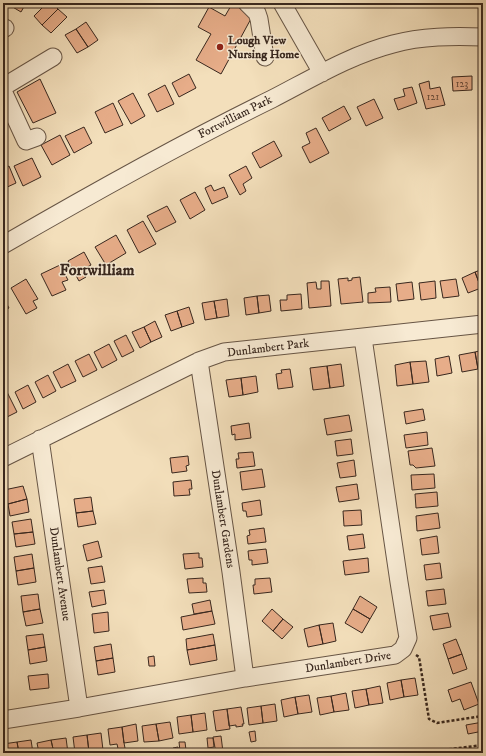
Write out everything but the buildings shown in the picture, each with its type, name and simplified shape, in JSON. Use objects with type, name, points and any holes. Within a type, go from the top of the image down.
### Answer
[{"type":"street","points":[[248,3],[257,13],[259,19],[265,57]]},
{"type":"street","points":[[282,3],[322,74]]},
{"type":"street","name":"Fortwilliam Park","points":[[3,245],[116,180],[219,125],[361,54],[392,44],[422,38],[483,37]]},
{"type":"street","points":[[3,87],[53,57]]},
{"type":"street","points":[[3,91],[26,141],[37,137]]},
{"type":"street","name":"Dunlambert Park","points":[[3,458],[199,361],[224,352],[483,324]]},
{"type":"street","name":"Dunlambert Drive","points":[[3,720],[80,708],[245,678],[395,655],[403,649],[408,638],[363,338]]},
{"type":"street","name":"Dunlambert Gardens","points":[[199,361],[231,572],[245,678]]},
{"type":"street","name":"Dunlambert Avenue","points":[[40,439],[80,708]]},
{"type":"path","points":[[403,649],[419,657],[429,719],[437,723],[483,716]]},
{"type":"path","points":[[419,753],[483,745]]},
{"type":"place","name":"Lough View Nursing Home","points":[[220,47]]},
{"type":"district","name":"Fortwilliam","points":[[97,270]]}]
